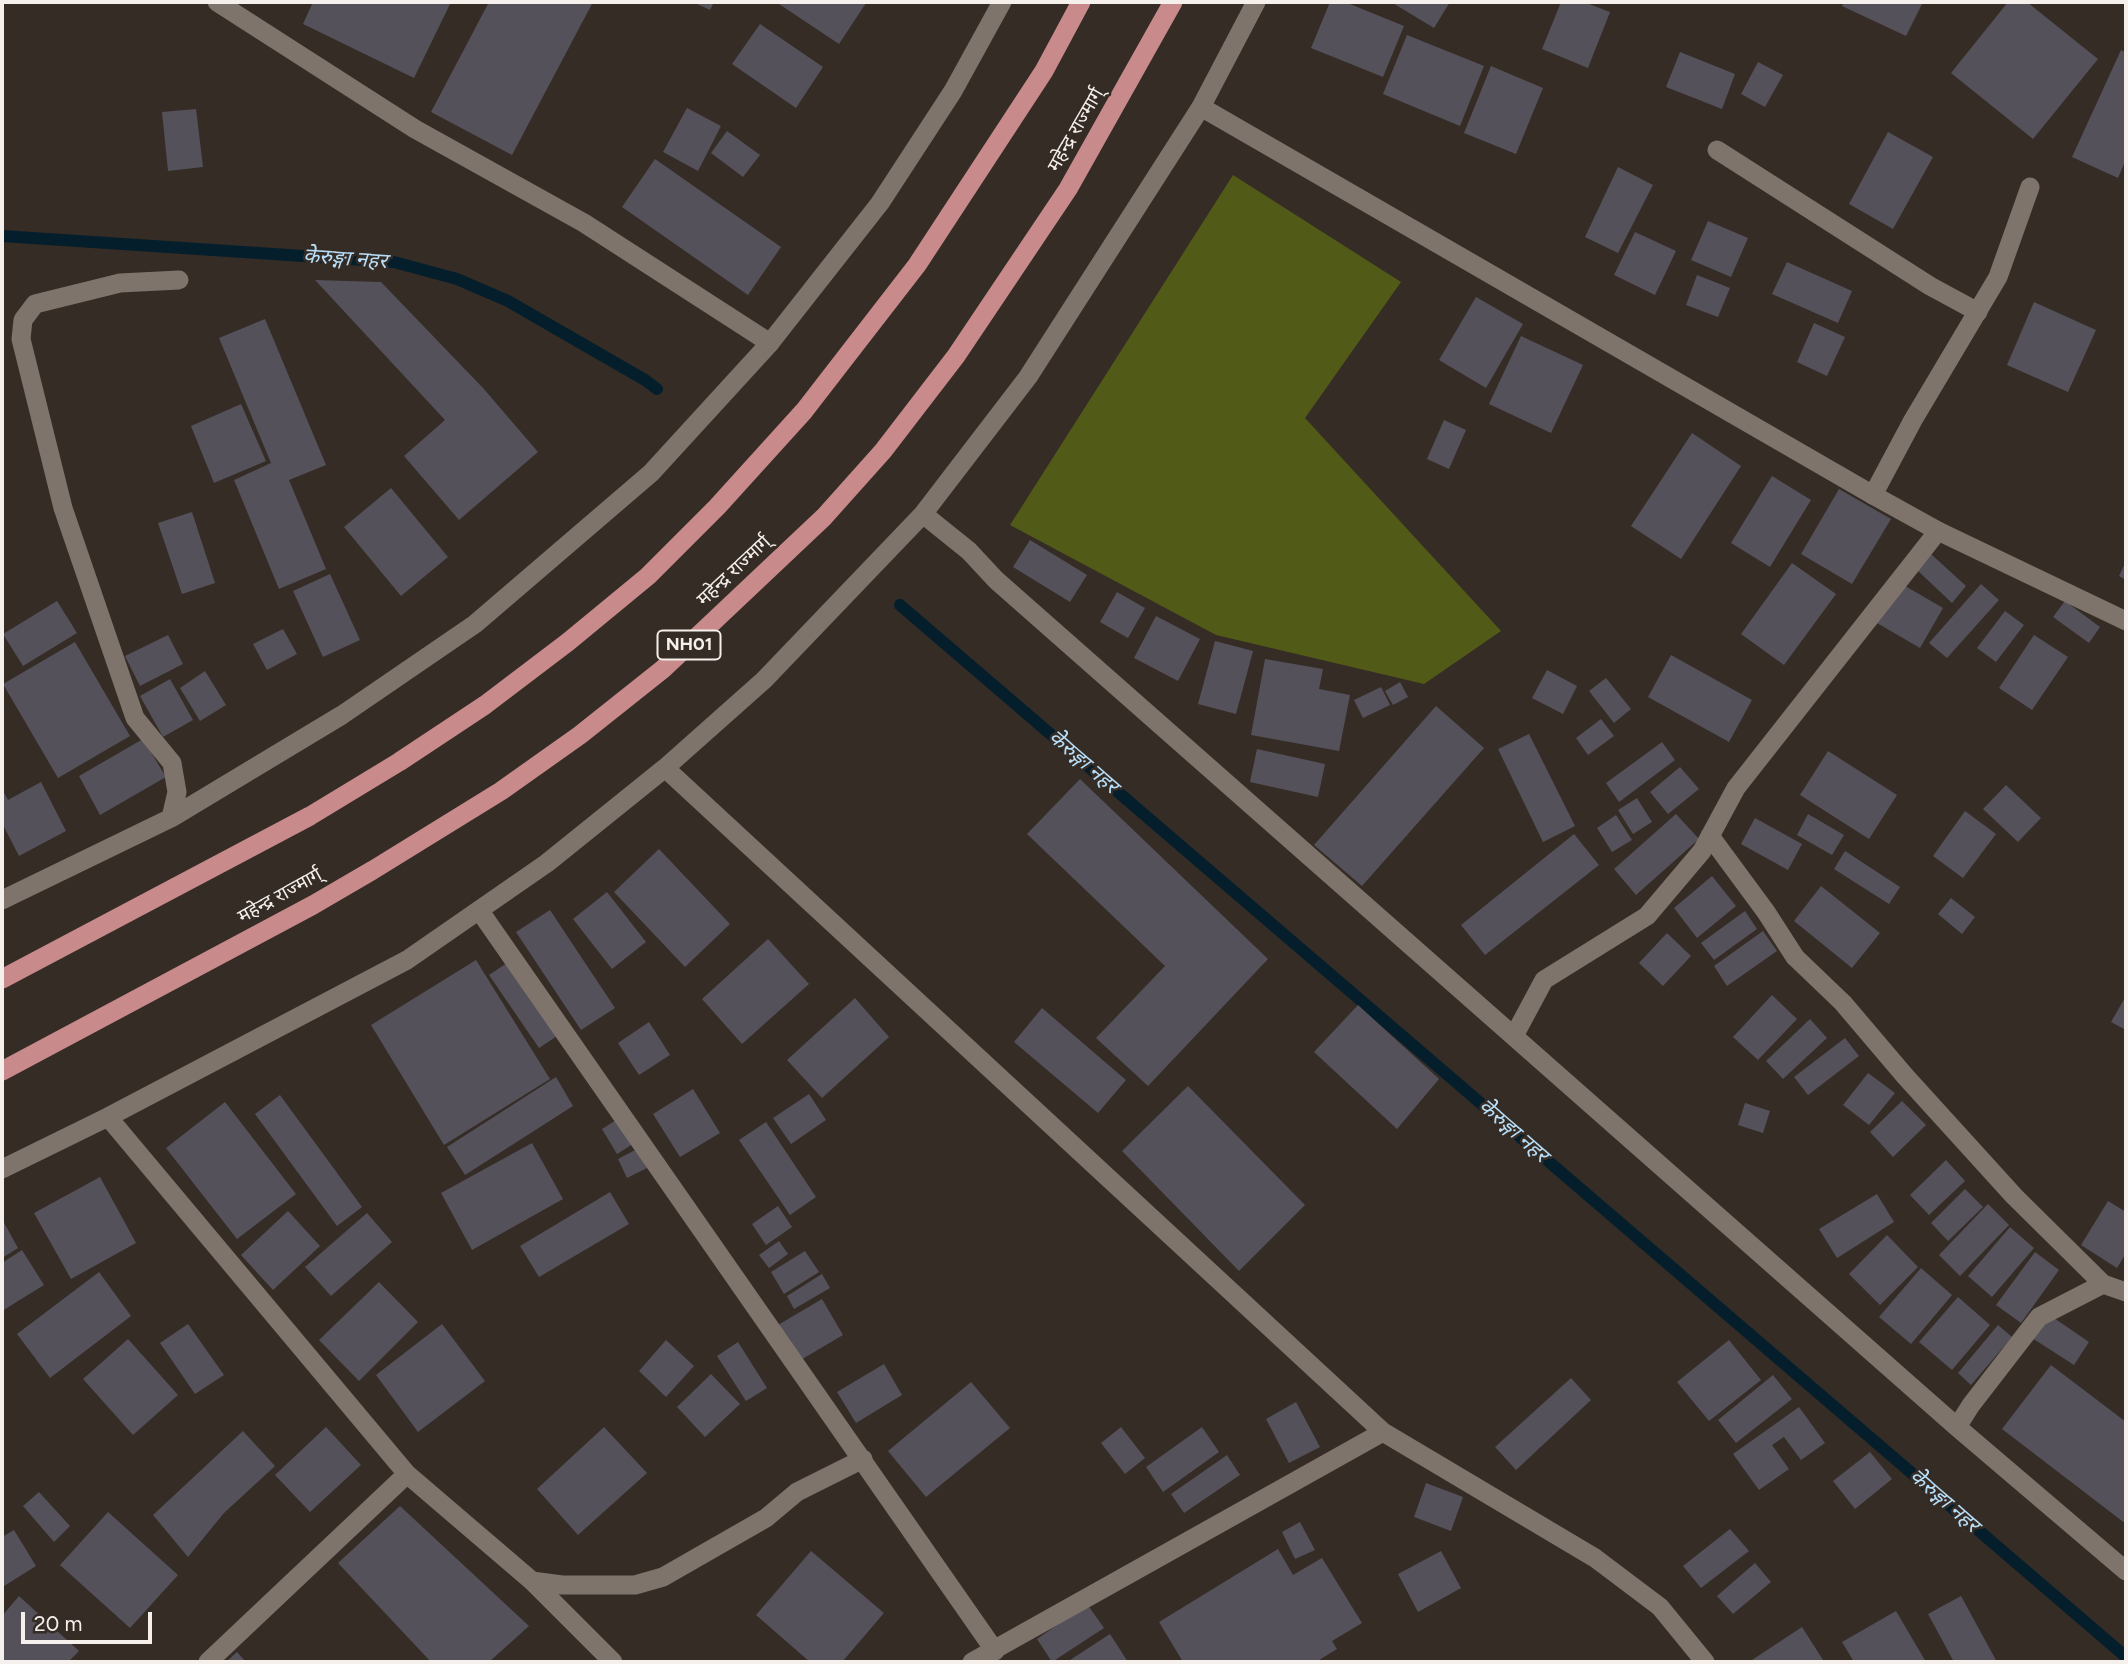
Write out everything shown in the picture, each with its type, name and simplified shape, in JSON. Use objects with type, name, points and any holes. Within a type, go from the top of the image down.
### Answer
[{"type":"highway","points":[[2,979],[310,816],[398,762],[485,705],[568,642],[648,576],[717,507],[804,411],[917,265],[1044,71],[1080,2]]},
{"type":"highway","name":"महेन्द्र राज्मार्ग्","points":[[2,1071],[313,905],[373,870],[512,783],[580,735],[663,669],[824,517],[883,451],[956,356],[1068,189],[1173,2]]},
{"type":"street","points":[[217,2],[415,129],[584,223],[770,344]]},
{"type":"street","points":[[2,900],[171,818],[342,715],[475,624],[651,474],[770,344],[880,203],[953,91],[1002,2]]},
{"type":"street","points":[[2,1169],[108,1117],[407,960],[547,863],[664,768],[764,680],[923,513],[1028,377],[1201,107],[1256,2]]},
{"type":"street","points":[[1201,107],[1873,495],[1938,531],[2126,621]]},
{"type":"street","points":[[1717,150],[1930,286],[1978,312]]},
{"type":"street","points":[[1873,495],[1913,419],[1998,277],[2030,187]]},
{"type":"street","points":[[171,818],[177,792],[172,763],[135,718],[63,508],[21,339],[23,320],[35,304],[120,283],[179,279]]},
{"type":"street","points":[[923,513],[1957,1427],[2126,1571]]},
{"type":"street","points":[[1514,1036],[1544,980],[1647,916],[1702,851],[1736,788],[1938,531]]},
{"type":"street","points":[[664,768],[1383,1432],[1595,1559],[1660,1607],[1705,1662]]},
{"type":"street","points":[[1710,836],[1766,912],[1795,957],[1843,1003],[2014,1196],[2103,1284],[2126,1292]]},
{"type":"street","points":[[479,910],[995,1650]]},
{"type":"street","points":[[108,1117],[407,1474],[532,1581],[613,1662]]},
{"type":"street","points":[[1957,1427],[2039,1317],[2103,1284]]},
{"type":"street","points":[[972,1662],[1383,1432]]},
{"type":"street","points":[[532,1581],[562,1586],[635,1585],[663,1577],[765,1518],[797,1492],[863,1460]]},
{"type":"street","points":[[208,1662],[407,1474]]},
{"type":"green space","points":[[1233,175],[1401,282],[1305,418],[1501,631],[1424,684],[1216,635],[1010,525]]},
{"type":"building","points":[[313,2],[451,2],[414,78],[303,24]]},
{"type":"building","points":[[489,2],[593,2],[512,155],[431,112]]},
{"type":"building","points":[[693,2],[714,2],[710,10]]},
{"type":"building","points":[[776,2],[863,2],[866,3],[839,44]]},
{"type":"building","points":[[1330,2],[1345,2],[1404,26],[1383,77],[1311,48]]},
{"type":"building","points":[[1391,2],[1450,2],[1434,28]]},
{"type":"building","points":[[1561,2],[1584,2],[1610,12],[1588,68],[1542,49]]},
{"type":"building","points":[[1844,2],[1923,2],[1906,36],[1842,6]]},
{"type":"building","points":[[2008,2],[2027,2],[2098,59],[2033,139],[1951,73]]},
{"type":"building","points":[[760,24],[823,67],[796,108],[732,64]]},
{"type":"building","points":[[1407,35],[1484,66],[1460,126],[1383,94]]},
{"type":"building","points":[[2121,50],[2126,53],[2126,159],[2118,178],[2072,157]]},
{"type":"building","points":[[1680,52],[1735,74],[1722,109],[1666,87]]},
{"type":"building","points":[[1758,62],[1783,75],[1765,107],[1741,94]]},
{"type":"building","points":[[1491,66],[1543,88],[1516,154],[1464,133]]},
{"type":"building","points":[[687,108],[721,126],[698,171],[663,152]]},
{"type":"building","points":[[196,109],[203,167],[168,171],[162,112]]},
{"type":"building","points":[[727,131],[760,155],[743,177],[711,153]]},
{"type":"building","points":[[1888,132],[1933,157],[1893,229],[1849,204]]},
{"type":"building","points":[[655,159],[781,247],[748,295],[622,207]]},
{"type":"building","points":[[1618,167],[1653,185],[1618,253],[1585,237]]},
{"type":"building","points":[[1708,221],[1748,238],[1731,277],[1691,260]]},
{"type":"building","points":[[1635,232],[1676,251],[1655,295],[1614,275]]},
{"type":"building","points":[[1787,262],[1852,291],[1838,323],[1772,294]]},
{"type":"building","points":[[1697,275],[1730,288],[1718,317],[1686,305]]},
{"type":"building","points":[[315,280],[381,282],[483,388],[538,452],[459,520],[404,456],[445,420]]},
{"type":"building","points":[[1476,297],[1523,324],[1486,388],[1439,360]]},
{"type":"building","points":[[2034,302],[2096,330],[2068,392],[2007,365]]},
{"type":"building","points":[[265,319],[326,465],[289,480],[326,569],[279,589],[234,480],[271,463],[219,338]]},
{"type":"building","points":[[1814,323],[1845,337],[1827,376],[1797,362]]},
{"type":"building","points":[[1521,336],[1583,365],[1551,433],[1489,404]]},
{"type":"building","points":[[241,404],[266,461],[214,483],[191,426]]},
{"type":"building","points":[[1444,420],[1466,430],[1449,469],[1427,459]]},
{"type":"building","points":[[1692,433],[1741,466],[1681,559],[1631,526]]},
{"type":"building","points":[[1772,476],[1811,500],[1770,567],[1731,543]]},
{"type":"building","points":[[391,488],[448,557],[401,596],[344,527]]},
{"type":"building","points":[[1839,489],[1891,519],[1852,584],[1801,554]]},
{"type":"building","points":[[192,512],[215,583],[182,594],[158,523]]},
{"type":"building","points":[[1030,540],[1087,575],[1070,602],[1013,567]]},
{"type":"building","points":[[1931,554],[1966,586],[1952,603],[1917,570]]},
{"type":"building","points":[[2126,561],[2126,580],[2119,576]]},
{"type":"building","points":[[1792,563],[1836,594],[1784,665],[1741,634]]},
{"type":"building","points":[[330,574],[360,640],[323,657],[293,591]]},
{"type":"building","points":[[1900,583],[1943,608],[1920,648],[1877,623]]},
{"type":"building","points":[[1981,584],[1999,600],[1947,658],[1929,643]]},
{"type":"building","points":[[1117,592],[1145,608],[1128,638],[1100,622]]},
{"type":"building","points":[[57,601],[77,633],[23,666],[3,634]]},
{"type":"building","points":[[2065,601],[2100,627],[2089,643],[2053,617]]},
{"type":"building","points":[[2005,611],[2024,625],[1996,662],[1977,648]]},
{"type":"building","points":[[1156,616],[1200,639],[1178,681],[1134,658]]},
{"type":"building","points":[[283,629],[297,654],[267,670],[253,644]]},
{"type":"building","points":[[168,635],[183,664],[140,686],[125,656]]},
{"type":"building","points":[[2034,635],[2068,657],[2032,710],[1999,688]]},
{"type":"building","points":[[1215,641],[1253,651],[1236,714],[1198,704]]},
{"type":"building","points":[[75,642],[130,736],[58,778],[3,684]]},
{"type":"building","points":[[1671,655],[1752,700],[1729,742],[1648,697]]},
{"type":"building","points":[[1265,659],[1323,669],[1319,689],[1350,695],[1339,751],[1251,735]]},
{"type":"building","points":[[1547,670],[1577,686],[1563,714],[1532,698]]},
{"type":"building","points":[[205,671],[226,705],[200,721],[180,688]]},
{"type":"building","points":[[1606,678],[1631,709],[1614,723],[1589,691]]},
{"type":"building","points":[[170,679],[193,720],[163,737],[140,696]]},
{"type":"building","points":[[1400,682],[1408,697],[1393,705],[1385,691]]},
{"type":"building","points":[[1381,687],[1390,705],[1363,718],[1354,700]]},
{"type":"building","points":[[1436,706],[1484,748],[1362,886],[1314,845]]},
{"type":"building","points":[[1601,719],[1614,736],[1588,755],[1576,738]]},
{"type":"building","points":[[1529,734],[1575,826],[1543,842],[1498,749]]},
{"type":"building","points":[[143,739],[166,777],[100,815],[79,776]]},
{"type":"building","points":[[1662,742],[1675,760],[1619,802],[1606,783]]},
{"type":"building","points":[[1257,749],[1325,764],[1318,797],[1250,782]]},
{"type":"building","points":[[1828,751],[1897,795],[1869,839],[1800,795]]},
{"type":"building","points":[[1680,767],[1699,789],[1668,814],[1650,792]]},
{"type":"building","points":[[1080,779],[1268,959],[1148,1086],[1096,1038],[1165,966],[1027,834]]},
{"type":"building","points":[[41,782],[66,831],[19,856],[2,823],[2,789],[8,800]]},
{"type":"building","points":[[2006,785],[2041,818],[2018,842],[1983,809]]},
{"type":"building","points":[[1637,798],[1652,822],[1633,834],[1618,810]]},
{"type":"building","points":[[1965,811],[1996,834],[1963,878],[1933,856]]},
{"type":"building","points":[[1676,814],[1699,839],[1636,895],[1614,869]]},
{"type":"building","points":[[1808,814],[1844,835],[1832,855],[1797,835]]},
{"type":"building","points":[[1616,815],[1632,840],[1612,852],[1597,828]]},
{"type":"building","points":[[1755,818],[1802,844],[1788,870],[1741,844]]},
{"type":"building","points":[[1574,834],[1599,865],[1485,955],[1461,925]]},
{"type":"building","points":[[659,849],[730,924],[685,967],[614,892]]},
{"type":"building","points":[[1845,851],[1900,887],[1889,904],[1834,869]]},
{"type":"building","points":[[1712,876],[1736,906],[1697,938],[1674,908]]},
{"type":"building","points":[[1821,886],[1880,933],[1852,968],[1794,921]]},
{"type":"building","points":[[607,892],[646,942],[612,969],[573,919]]},
{"type":"building","points":[[1951,898],[1975,917],[1962,934],[1938,914]]},
{"type":"building","points":[[550,910],[615,1008],[581,1030],[516,932]]},
{"type":"building","points":[[1745,911],[1757,929],[1714,960],[1701,943]]},
{"type":"building","points":[[1763,931],[1777,951],[1727,986],[1714,966]]},
{"type":"building","points":[[1667,933],[1691,956],[1663,986],[1639,963]]},
{"type":"building","points":[[768,939],[809,984],[742,1044],[702,999]]},
{"type":"building","points":[[476,960],[550,1079],[444,1145],[371,1025]]},
{"type":"building","points":[[507,963],[557,1036],[539,1048],[489,975]]},
{"type":"building","points":[[1772,995],[1797,1019],[1758,1060],[1733,1037]]},
{"type":"building","points":[[2126,996],[2126,1030],[2111,1022]]},
{"type":"building","points":[[855,998],[889,1037],[822,1098],[787,1060]]},
{"type":"building","points":[[1358,1005],[1439,1079],[1397,1129],[1314,1052]]},
{"type":"building","points":[[1042,1008],[1126,1080],[1098,1113],[1014,1042]]},
{"type":"building","points":[[1810,1019],[1827,1038],[1783,1079],[1766,1061]]},
{"type":"building","points":[[649,1022],[670,1055],[639,1075],[618,1043]]},
{"type":"building","points":[[1845,1038],[1859,1056],[1808,1095],[1794,1077]]},
{"type":"building","points":[[1868,1073],[1895,1093],[1869,1125],[1843,1105]]},
{"type":"building","points":[[556,1077],[573,1106],[465,1175],[447,1147]]},
{"type":"building","points":[[1188,1086],[1305,1205],[1239,1271],[1122,1151]]},
{"type":"building","points":[[693,1089],[720,1133],[680,1157],[653,1114]]},
{"type":"building","points":[[809,1094],[826,1120],[791,1144],[773,1118]]},
{"type":"building","points":[[280,1095],[362,1207],[337,1226],[255,1114]]},
{"type":"building","points":[[1902,1101],[1926,1125],[1893,1157],[1870,1132]]},
{"type":"building","points":[[225,1102],[296,1194],[237,1239],[166,1148]]},
{"type":"building","points":[[1745,1103],[1770,1111],[1763,1133],[1738,1125]]},
{"type":"building","points":[[621,1117],[636,1142],[617,1154],[602,1129]]},
{"type":"building","points":[[766,1122],[816,1197],[790,1215],[739,1140]]},
{"type":"building","points":[[532,1143],[563,1199],[472,1250],[441,1193]]},
{"type":"building","points":[[637,1149],[647,1168],[627,1178],[618,1159]]},
{"type":"building","points":[[1946,1160],[1965,1181],[1929,1215],[1910,1195]]},
{"type":"building","points":[[100,1177],[136,1243],[71,1279],[34,1213]]},
{"type":"building","points":[[1965,1189],[1983,1207],[1948,1241],[1931,1223]]},
{"type":"building","points":[[610,1192],[629,1224],[539,1277],[520,1246]]},
{"type":"building","points":[[1877,1194],[1894,1222],[1837,1258],[1819,1229]]},
{"type":"building","points":[[2108,1201],[2126,1212],[2126,1253],[2117,1268],[2081,1245]]},
{"type":"building","points":[[1988,1204],[2009,1225],[1960,1276],[1939,1255]]},
{"type":"building","points":[[778,1206],[792,1227],[766,1245],[752,1224]]},
{"type":"building","points":[[288,1211],[320,1246],[273,1290],[241,1255]]},
{"type":"building","points":[[367,1213],[392,1242],[331,1296],[305,1267]]},
{"type":"building","points":[[2,1219],[18,1248],[2,1258]]},
{"type":"building","points":[[2010,1227],[2034,1248],[1992,1297],[1968,1276]]},
{"type":"building","points":[[1887,1235],[1918,1267],[1880,1305],[1849,1274]]},
{"type":"building","points":[[779,1241],[788,1254],[769,1268],[759,1255]]},
{"type":"building","points":[[22,1250],[44,1285],[2,1311],[2,1263]]},
{"type":"building","points":[[805,1251],[819,1272],[784,1294],[771,1272]]},
{"type":"building","points":[[2035,1252],[2059,1270],[2021,1323],[1996,1305]]},
{"type":"building","points":[[1921,1268],[1952,1295],[1911,1344],[1879,1317]]},
{"type":"building","points":[[99,1272],[131,1316],[50,1378],[17,1334]]},
{"type":"building","points":[[822,1274],[830,1288],[794,1309],[787,1296]]},
{"type":"building","points":[[379,1282],[418,1322],[359,1381],[319,1340]]},
{"type":"building","points":[[1958,1297],[1990,1325],[1952,1370],[1919,1342]]},
{"type":"building","points":[[822,1299],[843,1335],[799,1361],[778,1325]]},
{"type":"building","points":[[2048,1314],[2089,1342],[2074,1365],[2032,1338]]},
{"type":"building","points":[[188,1324],[224,1375],[195,1394],[160,1343]]},
{"type":"building","points":[[442,1324],[485,1381],[418,1432],[376,1375]]},
{"type":"building","points":[[1998,1325],[2012,1337],[1971,1385],[1958,1373]]},
{"type":"building","points":[[128,1339],[178,1395],[133,1435],[83,1379]]},
{"type":"building","points":[[666,1340],[694,1366],[666,1397],[639,1371]]},
{"type":"building","points":[[1729,1340],[1761,1380],[1709,1421],[1677,1382]]},
{"type":"building","points":[[738,1342],[767,1388],[746,1401],[717,1356]]},
{"type":"building","points":[[884,1364],[902,1395],[856,1423],[837,1392]]},
{"type":"building","points":[[2051,1365],[2126,1422],[2126,1524],[2002,1429]]},
{"type":"building","points":[[711,1374],[740,1404],[705,1437],[677,1407]]},
{"type":"building","points":[[1773,1375],[1792,1399],[1736,1443],[1718,1420]]},
{"type":"building","points":[[1571,1378],[1591,1400],[1516,1470],[1495,1447]]},
{"type":"building","points":[[971,1382],[1010,1428],[926,1497],[888,1451]]},
{"type":"building","points":[[1296,1402],[1320,1447],[1289,1463],[1266,1419]]},
{"type":"building","points":[[1799,1407],[1825,1443],[1801,1460],[1784,1437],[1772,1445],[1789,1469],[1759,1490],[1733,1454]]},
{"type":"building","points":[[326,1427],[361,1465],[310,1512],[275,1475]]},
{"type":"building","points":[[604,1427],[647,1473],[578,1535],[537,1489]]},
{"type":"building","points":[[1121,1427],[1145,1458],[1125,1474],[1101,1443]]},
{"type":"building","points":[[1202,1427],[1219,1452],[1163,1492],[1146,1467]]},
{"type":"building","points":[[243,1431],[275,1466],[224,1513],[188,1557],[153,1515]]},
{"type":"building","points":[[1870,1452],[1892,1479],[1855,1509],[1833,1481]]},
{"type":"building","points":[[1227,1455],[1240,1475],[1184,1513],[1171,1494]]},
{"type":"building","points":[[1426,1483],[1463,1497],[1451,1531],[1414,1517]]},
{"type":"building","points":[[39,1492],[70,1526],[54,1542],[23,1506]]},
{"type":"building","points":[[400,1506],[529,1626],[489,1662],[431,1662],[338,1563]]},
{"type":"building","points":[[108,1512],[178,1575],[130,1628],[60,1565]]},
{"type":"building","points":[[1300,1522],[1315,1550],[1295,1559],[1282,1532]]},
{"type":"building","points":[[1730,1529],[1749,1551],[1701,1588],[1683,1566]]},
{"type":"building","points":[[14,1530],[36,1566],[4,1586],[2,1537]]},
{"type":"building","points":[[1278,1549],[1293,1575],[1322,1558],[1362,1623],[1332,1641],[1337,1649],[1316,1662],[1183,1662],[1159,1622]]},
{"type":"building","points":[[811,1551],[884,1613],[842,1662],[810,1662],[756,1615]]},
{"type":"building","points":[[1441,1551],[1461,1588],[1418,1612],[1398,1574]]},
{"type":"building","points":[[1755,1563],[1771,1582],[1733,1614],[1717,1596]]},
{"type":"building","points":[[19,1596],[79,1651],[68,1662],[2,1662],[2,1616]]},
{"type":"building","points":[[1961,1596],[1997,1662],[1954,1662],[1928,1614]]},
{"type":"building","points":[[1087,1604],[1104,1628],[1052,1662],[1037,1639]]},
{"type":"building","points":[[1896,1611],[1926,1662],[1854,1662],[1842,1642]]},
{"type":"building","points":[[1802,1627],[1823,1660],[1749,1662]]},
{"type":"building","points":[[1110,1634],[1128,1662],[1067,1662]]},
{"type":"building","points":[[237,1652],[246,1662],[226,1662]]},
{"type":"waterway","name":"केेरुङ्गा नहर","points":[[2,236],[394,262],[457,279],[508,301],[657,389]]},
{"type":"waterway","name":"केेरुङ्गा नहर","points":[[900,605],[2126,1657]]}]
